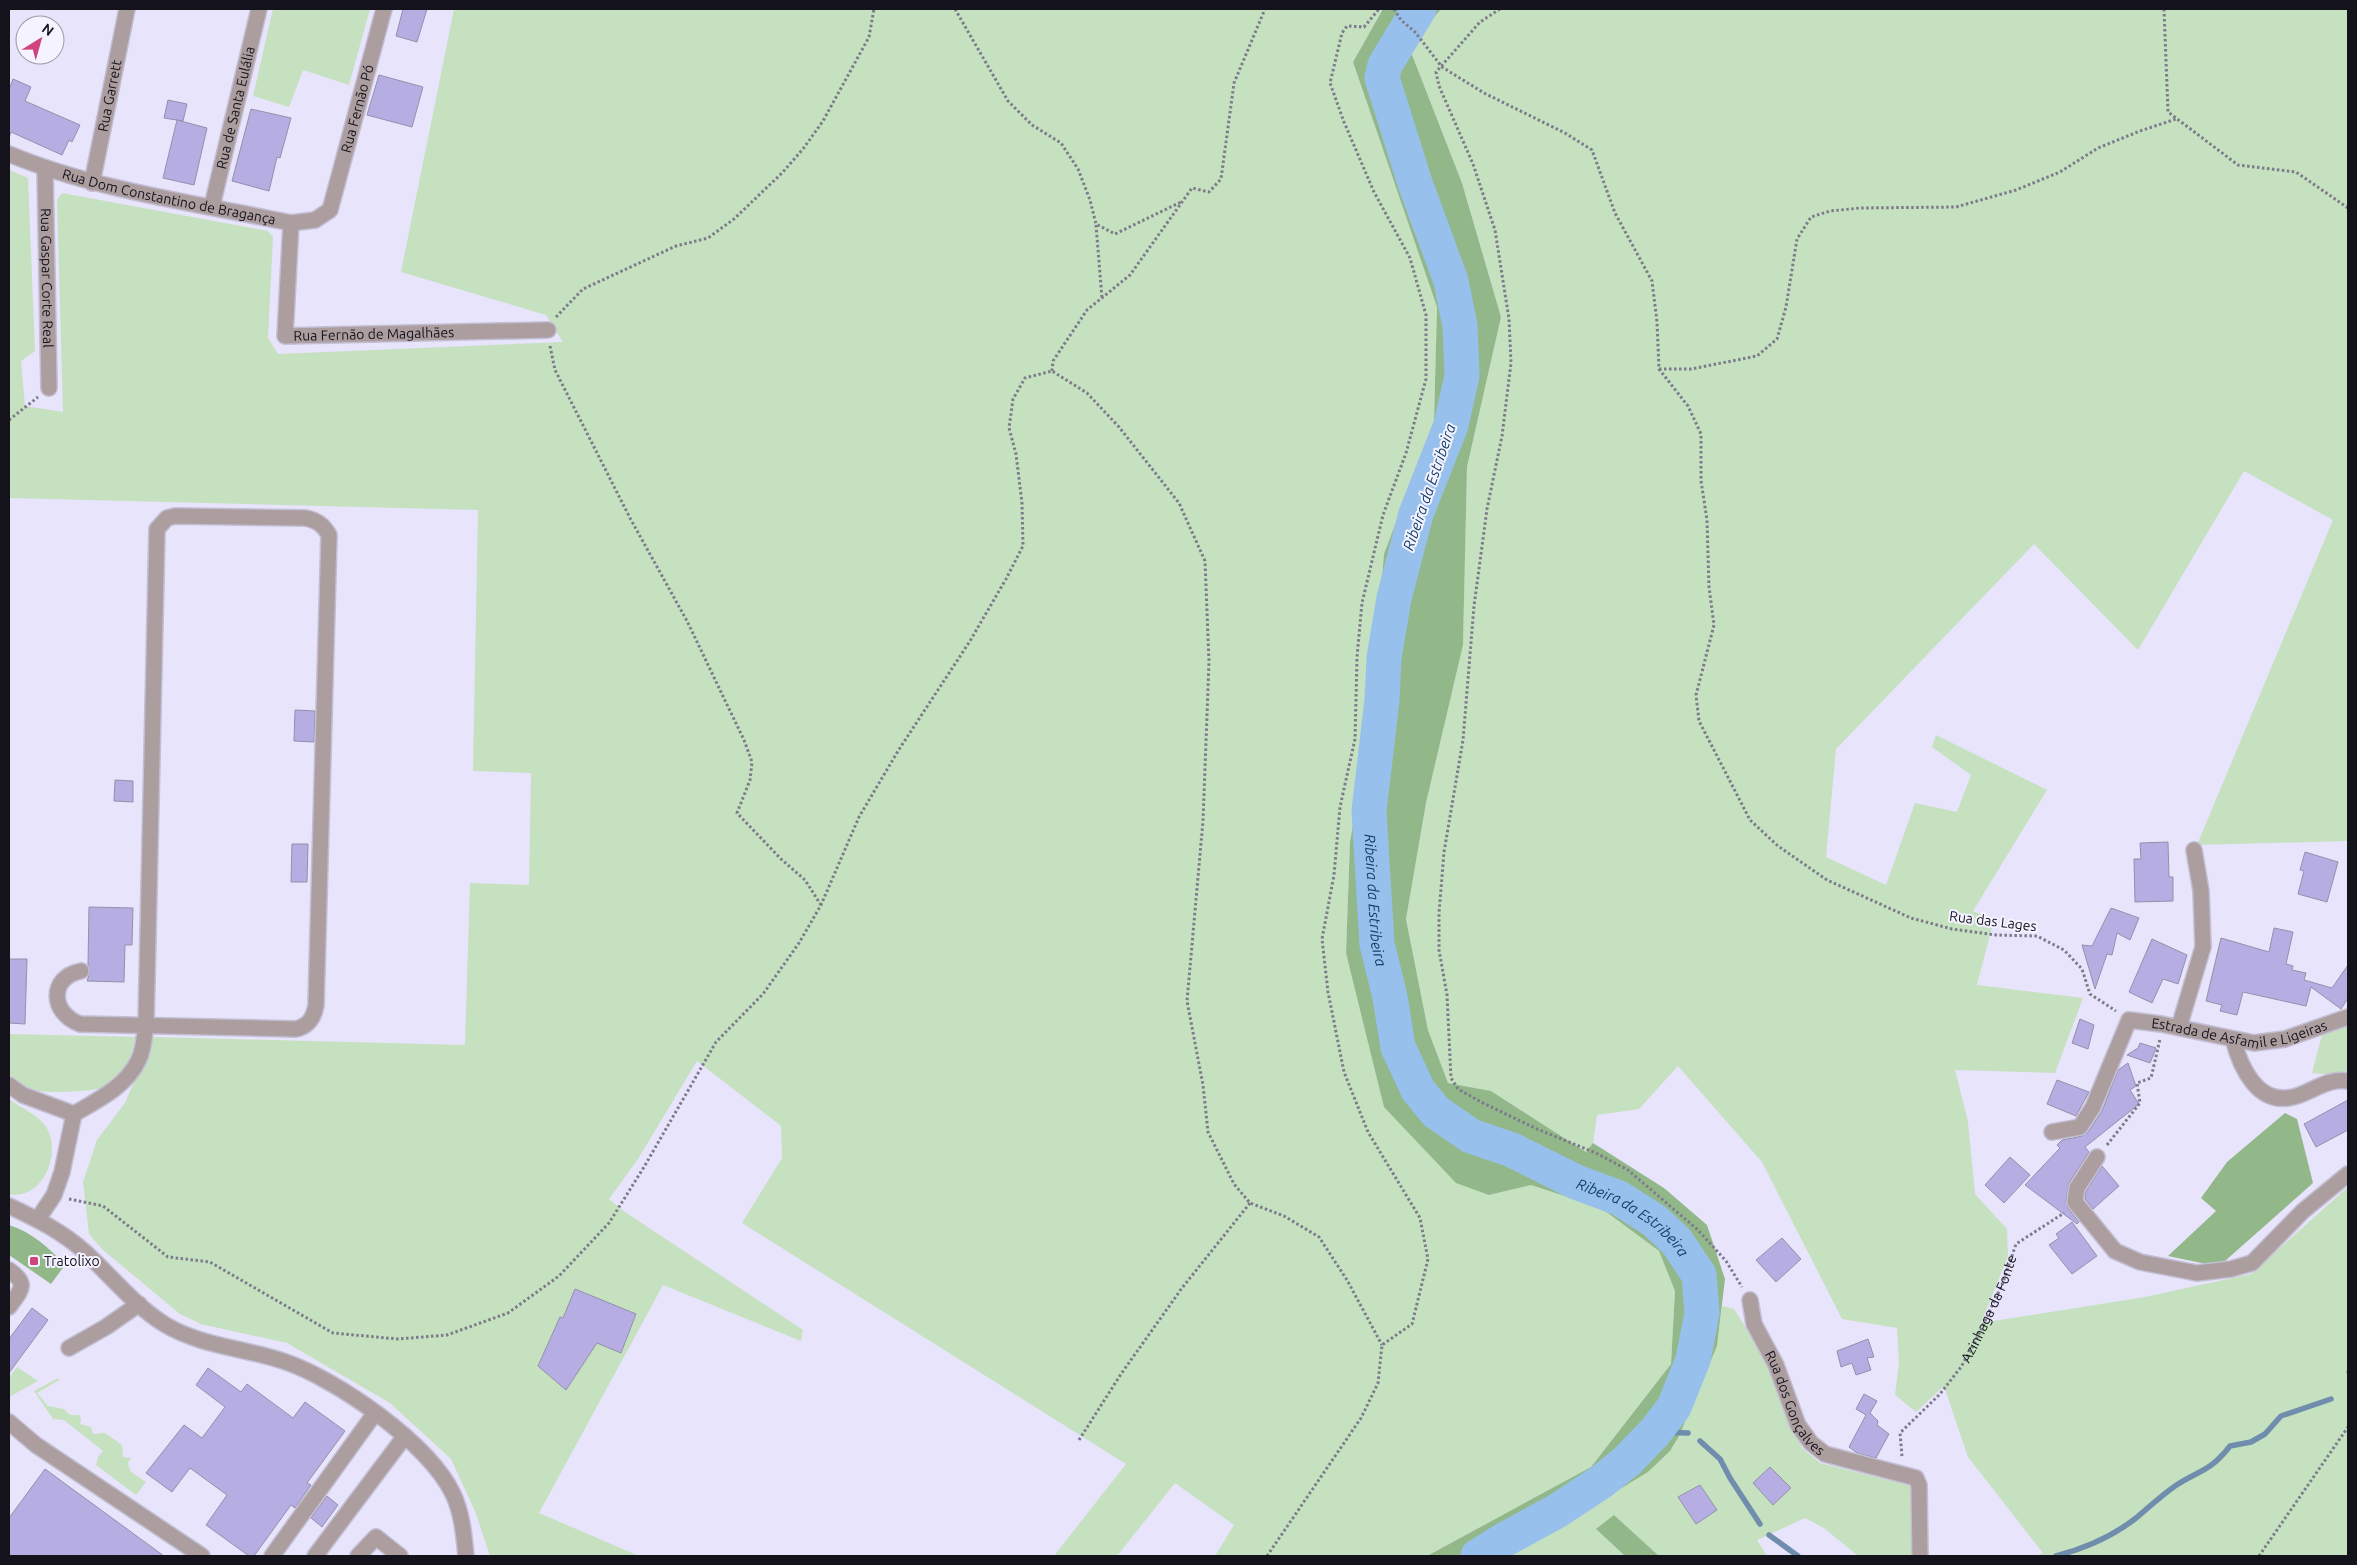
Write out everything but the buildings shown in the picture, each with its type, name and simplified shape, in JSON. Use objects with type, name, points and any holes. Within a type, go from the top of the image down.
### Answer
[{"type":"street","name":"Rua Garrett","points":[[92,183],[127,9]]},
{"type":"street","name":"Rua de Santa Eulália","points":[[212,206],[259,9]]},
{"type":"street","name":"Rua Fernão Pó","points":[[330,210],[384,9]]},
{"type":"street","name":"Rua Dom Constantino de Bragança","points":[[9,154],[45,169],[92,183],[291,223],[315,220],[330,210]]},
{"type":"street","name":"Rua Gaspar Corte Real","points":[[45,169],[49,388]]},
{"type":"street","name":"Rua Fernão de Magalhães","points":[[291,223],[285,336],[548,330]]},
{"type":"street","points":[[38,1219],[54,1195],[62,1172],[74,1114],[107,1095],[134,1069],[140,1058],[146,1025],[156,529],[167,518],[176,516],[305,518],[315,520],[329,535],[315,1012],[308,1023],[296,1029],[146,1025],[80,1024],[71,1021],[59,1007],[58,992],[60,984],[66,977],[81,971]]},
{"type":"street","points":[[2180,1027],[2203,947],[2204,914],[2194,850]]},
{"type":"street","name":"Estrada de Asfamil e Ligeiras","points":[[2129,1020],[2180,1027],[2254,1043],[2285,1040],[2348,1018]]},
{"type":"street","points":[[2052,1132],[2080,1127],[2093,1107],[2129,1020]]},
{"type":"street","points":[[2233,1039],[2238,1059],[2253,1084],[2271,1096],[2292,1098],[2336,1079],[2348,1081]]},
{"type":"street","points":[[9,1085],[23,1095],[74,1114]]},
{"type":"street","points":[[2097,1157],[2077,1188],[2075,1202],[2115,1251],[2140,1262],[2197,1274],[2231,1269],[2252,1263],[2303,1211],[2348,1174]]},
{"type":"street","points":[[9,1206],[38,1219],[65,1236],[139,1304],[165,1324],[188,1335],[283,1361],[311,1372],[339,1388],[405,1436],[436,1468],[453,1494],[462,1523],[466,1556]]},
{"type":"street","points":[[9,1270],[20,1278],[22,1282],[19,1293],[9,1307]]},
{"type":"street","name":"Rua dos Gonçalves","points":[[1750,1300],[1754,1324],[1776,1365],[1798,1426],[1812,1443],[1824,1454],[1904,1474]]},
{"type":"street","points":[[69,1348],[106,1327],[139,1304]]},
{"type":"street","points":[[272,1556],[375,1414]]},
{"type":"street","points":[[9,1422],[36,1445],[202,1556]]},
{"type":"street","points":[[315,1556],[405,1436]]},
{"type":"street","points":[[1904,1474],[1916,1478],[1919,1485],[1920,1556]]},
{"type":"street","points":[[358,1556],[376,1537],[400,1556]]},
{"type":"path","points":[[821,905],[805,880],[781,859],[737,813],[750,780],[752,762],[744,740],[688,621],[612,485],[555,370],[548,330],[560,311],[584,289],[676,246],[708,238],[734,219],[782,173],[803,149],[823,121],[869,37],[874,9]]},
{"type":"path","points":[[955,9],[1008,101],[1032,125],[1061,143],[1078,169],[1090,200],[1096,224],[1102,299]]},
{"type":"path","points":[[1052,371],[1053,360],[1087,310],[1130,275],[1192,188],[1209,192],[1221,179],[1234,84],[1265,9]]},
{"type":"path","points":[[1379,9],[1364,27],[1347,26],[1342,33],[1330,83],[1344,122],[1374,192],[1410,258],[1426,315],[1426,379],[1406,453],[1382,515],[1362,603],[1357,657],[1355,739],[1340,807],[1334,875],[1322,939],[1328,992],[1344,1072],[1368,1132],[1420,1218],[1428,1259],[1412,1324],[1382,1345]]},
{"type":"path","points":[[1394,9],[1401,20],[1416,32],[1442,67],[1484,93],[1565,134],[1592,150],[1614,213],[1652,281],[1658,322],[1659,369],[1691,369],[1758,356],[1777,339],[1786,307],[1797,239],[1811,216],[1830,210],[1860,208],[1956,208],[2016,190],[2060,172],[2098,148],[2140,130],[2176,119]]},
{"type":"path","points":[[1500,9],[1480,22],[1436,72],[1439,86],[1473,164],[1496,230],[1509,319],[1511,363],[1502,436],[1482,547],[1474,606],[1463,740],[1444,852],[1439,913],[1439,950],[1447,995],[1451,1078],[1458,1089],[1483,1103],[1538,1130],[1596,1152],[1628,1170],[1698,1230],[1726,1261],[1750,1300]]},
{"type":"path","points":[[2164,9],[2168,112],[2238,165],[2296,172],[2348,208]]},
{"type":"path","points":[[1096,224],[1114,234],[1181,202]]},
{"type":"path","name":"Rua das Lages","points":[[1659,369],[1688,406],[1701,434],[1702,481],[1707,520],[1709,588],[1714,625],[1696,695],[1700,721],[1750,820],[1778,846],[1827,880],[1911,918],[1952,929],[1996,935],[2037,936],[2064,950],[2082,969],[2090,994],[2129,1020]]},
{"type":"path","points":[[54,1195],[103,1206],[168,1257],[210,1262],[333,1333],[398,1339],[447,1335],[508,1313],[559,1276],[609,1223],[644,1168],[716,1042],[763,994],[799,943],[821,905],[859,817],[898,751],[970,641],[1023,546],[1022,503],[1016,454],[1009,428],[1013,399],[1025,378],[1052,371],[1087,393],[1119,427],[1179,503],[1205,561],[1209,662],[1203,821],[1187,1000],[1203,1085],[1208,1132],[1234,1184],[1250,1203],[1284,1216],[1319,1237],[1347,1280],[1382,1345],[1378,1383],[1361,1418],[1267,1556]]},
{"type":"path","points":[[9,420],[49,388]]},
{"type":"path","points":[[9,413],[16,414]]},
{"type":"path","points":[[2097,1157],[2140,1103],[2137,1083],[2150,1078],[2160,1046],[2161,1024]]},
{"type":"path","name":"Azinhaga da Fonte","points":[[1904,1474],[1900,1433],[1940,1394],[1961,1367],[2002,1285],[2016,1244],[2069,1210],[2075,1202]]},
{"type":"path","points":[[1079,1440],[1182,1288],[1250,1203]]},
{"type":"path","points":[[2348,1370],[2348,1375]]},
{"type":"path","points":[[2259,1556],[2348,1427]]},
{"type":"green space","points":[[273,9],[370,9],[349,85],[303,70],[289,107],[253,96]]},
{"type":"green space","points":[[454,9],[1383,9],[1353,62],[1437,307],[1434,421],[1384,554],[1369,728],[1350,842],[1346,953],[1385,1107],[1489,1195],[1531,1185],[1601,1208],[1659,1251],[1675,1291],[1671,1364],[1591,1467],[1427,1556],[1215,1556],[1234,1525],[1175,1483],[1117,1556],[1054,1556],[1126,1464],[742,1223],[782,1158],[781,1126],[697,1061],[638,1159],[609,1199],[625,1212],[803,1330],[801,1341],[663,1285],[539,1513],[639,1556],[490,1556],[475,1511],[451,1459],[390,1403],[287,1343],[201,1324],[180,1314],[103,1250],[89,1234],[83,1182],[97,1140],[125,1103],[153,1037],[465,1045],[470,883],[529,885],[531,773],[473,771],[478,510],[9,498],[9,170],[28,178],[35,351],[21,361],[25,406],[63,412],[57,200],[62,193],[268,231],[273,237],[268,338],[278,354],[563,342],[546,315],[401,272]]},
{"type":"green space","points":[[1383,9],[1441,9],[1409,47],[1462,183],[1501,317],[1467,467],[1463,645],[1426,803],[1406,919],[1428,1030],[1448,1083],[1491,1091],[1586,1152],[1593,1143],[1664,1188],[1707,1225],[1725,1279],[1717,1346],[1679,1436],[1670,1451],[1648,1472],[1510,1556],[1427,1556],[1591,1467],[1671,1364],[1675,1291],[1659,1251],[1601,1208],[1531,1185],[1489,1195],[1456,1183],[1384,1107],[1346,953],[1350,842],[1369,728],[1384,554],[1434,421],[1437,307],[1353,62]]},
{"type":"green space","points":[[1441,9],[2348,9],[2348,841],[2197,845],[2333,520],[2244,471],[2138,650],[2034,544],[1836,749],[1826,857],[1886,885],[1915,803],[1957,812],[1971,775],[1932,747],[1936,735],[2047,790],[1973,911],[1994,919],[1977,985],[2083,998],[2055,1073],[1955,1070],[1968,1122],[1975,1194],[2007,1229],[2008,1256],[1981,1323],[2145,1297],[2251,1274],[2348,1187],[2348,1556],[2035,1556],[2043,1553],[1968,1457],[1944,1386],[1916,1412],[1895,1395],[1899,1363],[1897,1328],[1842,1319],[1762,1162],[1678,1066],[1639,1109],[1597,1115],[1593,1143],[1586,1152],[1491,1091],[1448,1083],[1428,1030],[1406,919],[1426,803],[1463,645],[1467,467],[1501,317],[1462,183],[1409,47]]},
{"type":"green space","points":[[2348,1024],[2348,1077],[2312,1073],[2322,1035]]},
{"type":"green space","points":[[9,1034],[135,1037],[132,1052],[126,1066],[111,1083],[98,1089],[52,1092],[38,1091],[30,1088],[9,1074]]},
{"type":"green space","points":[[9,1099],[37,1117],[44,1124],[50,1134],[52,1146],[51,1159],[41,1182],[32,1190],[21,1194],[9,1194]]},
{"type":"green space","points":[[2285,1113],[2297,1119],[2313,1183],[2225,1261],[2211,1265],[2168,1256],[2216,1211],[2201,1198],[2227,1162]]},
{"type":"green space","points":[[9,1225],[40,1241],[65,1265],[51,1284],[9,1255]]},
{"type":"green space","points":[[1722,1306],[1734,1309],[1772,1369],[1793,1430],[1803,1449],[1820,1463],[1912,1486],[1911,1556],[1858,1556],[1824,1528],[1805,1518],[1757,1540],[1767,1556],[1659,1556],[1614,1515],[1597,1530],[1625,1556],[1510,1556],[1648,1472],[1670,1451],[1717,1346]]},
{"type":"green space","points":[[17,1367],[38,1381],[9,1397],[9,1378]]},
{"type":"green space","points":[[58,1378],[59,1380],[37,1393],[48,1406],[64,1409],[70,1415],[79,1415],[81,1418],[80,1424],[91,1427],[93,1434],[105,1433],[122,1445],[123,1457],[131,1458],[128,1463],[130,1471],[146,1482],[136,1495],[96,1465],[98,1457],[103,1451],[64,1420],[53,1419],[34,1391]]},
{"type":"green space","points":[[1614,1515],[1659,1556],[1625,1556],[1596,1529]]},
{"type":"waterway","name":"Ribeira da Estribeira","points":[[1419,9],[1385,65],[1382,78],[1415,183],[1451,281],[1460,326],[1462,376],[1451,425],[1416,514],[1394,598],[1384,658],[1382,700],[1369,811],[1377,944],[1390,997],[1398,1047],[1418,1090],[1436,1112],[1471,1136],[1512,1150],[1576,1182],[1619,1198],[1655,1221],[1677,1242],[1699,1275],[1702,1313],[1693,1360],[1674,1407],[1655,1432],[1627,1461],[1601,1482],[1557,1511],[1478,1556]]},
{"type":"waterway","points":[[2056,1556],[2088,1545],[2118,1531],[2175,1486],[2210,1466],[2230,1446],[2251,1442],[2265,1434],[2281,1416],[2331,1399]]},
{"type":"waterway","points":[[1655,1432],[1688,1433]]},
{"type":"waterway","points":[[1700,1441],[1720,1459],[1760,1524]]},
{"type":"waterway","points":[[1769,1535],[1798,1556]]},
{"type":"place","name":"Tratolixo","points":[[34,1261]]}]
